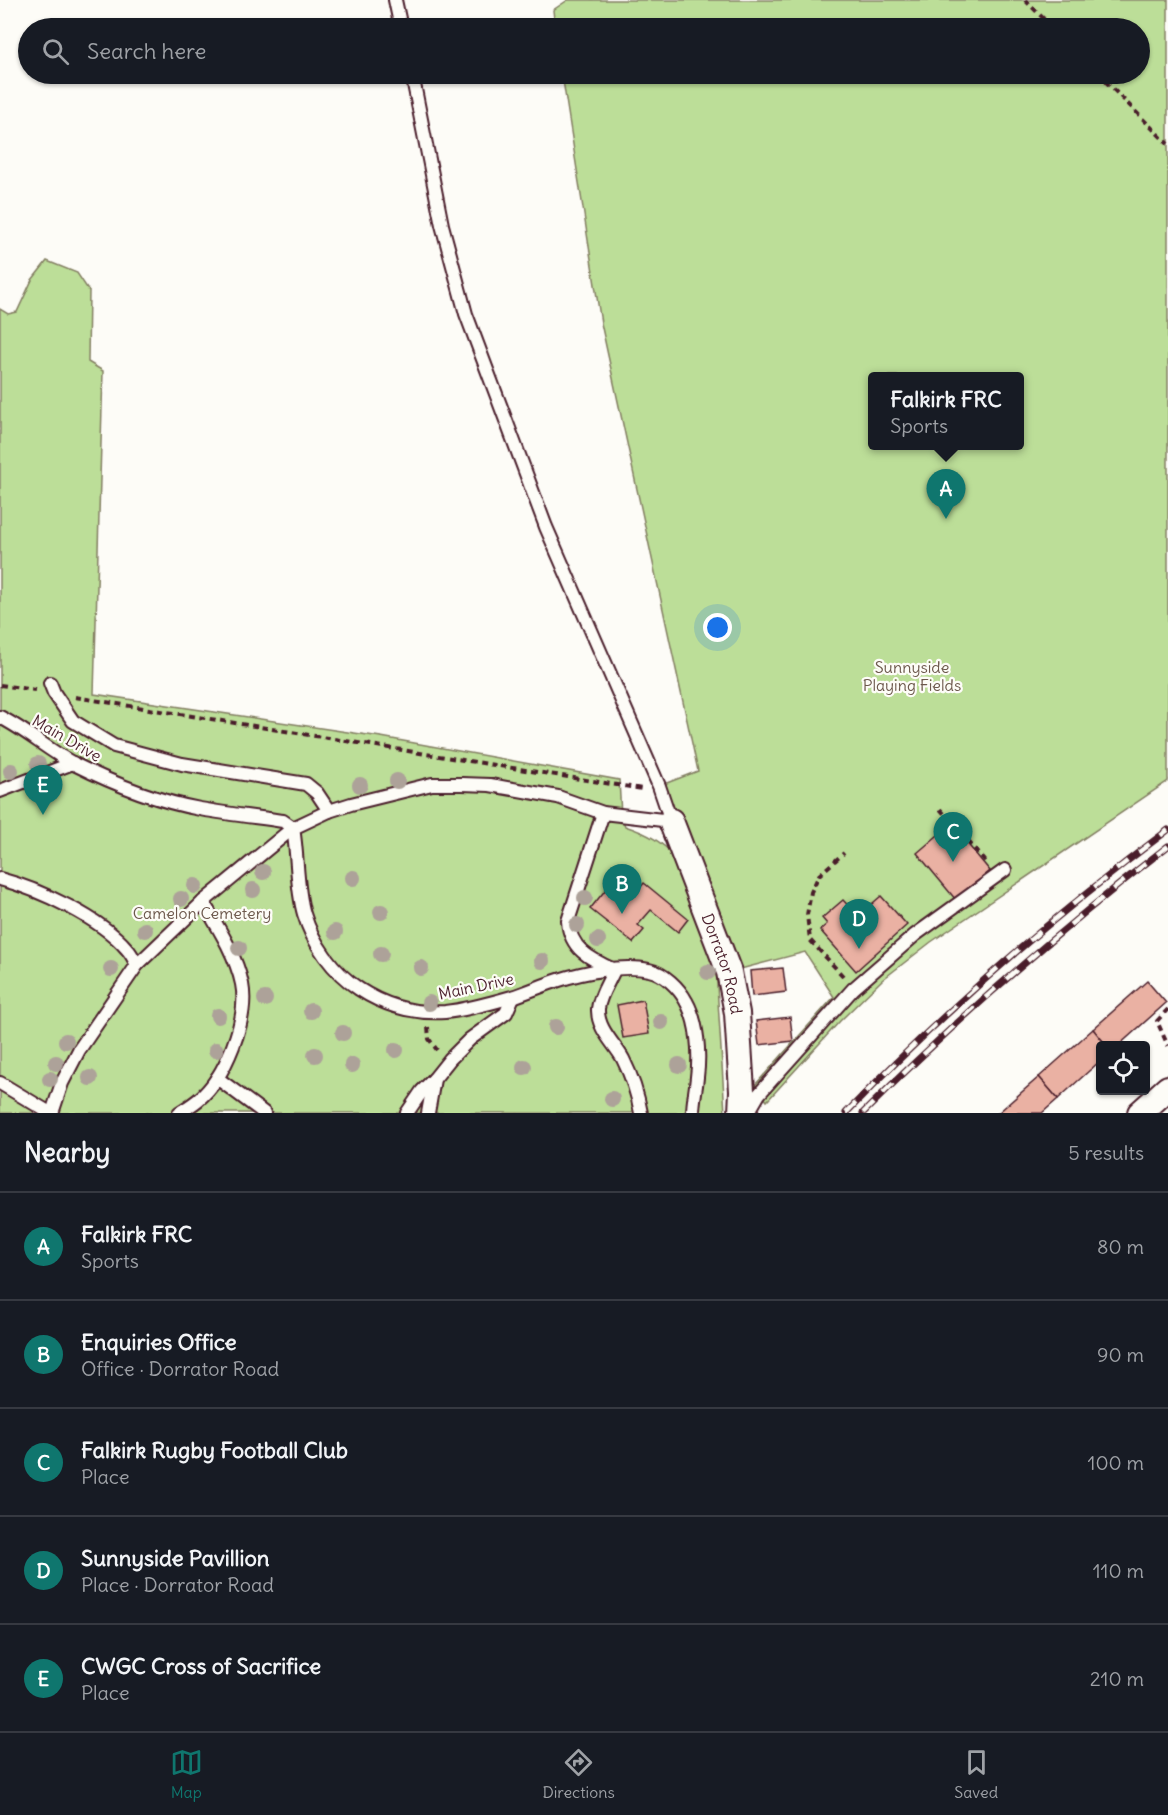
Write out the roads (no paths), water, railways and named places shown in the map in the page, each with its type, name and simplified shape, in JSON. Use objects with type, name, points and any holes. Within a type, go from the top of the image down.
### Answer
[{"type":"street","name":"Dorrator Road","points":[[671,821],[729,972],[738,1013],[741,1113]]},
{"type":"street","points":[[1140,1113],[1168,1088]]},
{"type":"lane","points":[[395,0],[399,18]]},
{"type":"lane","points":[[0,1083],[51,1113],[62,1083],[79,1050],[137,964],[203,902],[293,828],[329,811],[432,784],[462,784],[490,785],[558,797],[603,813],[671,821],[661,792],[546,527],[466,314],[442,225],[414,84]]},
{"type":"lane","points":[[52,688],[73,721],[114,746],[182,764],[306,784],[317,793],[329,811]]},
{"type":"lane","name":"Main Drive","points":[[0,717],[41,745],[117,784],[199,809],[283,821],[293,828],[304,914],[324,955],[346,980],[374,998],[404,1009],[448,1012],[513,997],[587,973],[634,968],[651,970],[677,987],[687,1002],[696,1031],[698,1056],[693,1113]]},
{"type":"lane","points":[[0,791],[73,763]]},
{"type":"lane","points":[[603,813],[568,921],[569,931],[581,952],[590,959],[614,970],[598,1010],[601,1023],[610,1041],[623,1059],[641,1113]]},
{"type":"lane","points":[[748,1113],[759,1094],[853,988],[915,935],[1001,873]]},
{"type":"lane","points":[[0,879],[27,888],[73,909],[111,934],[128,949],[137,964]]},
{"type":"lane","points":[[179,1113],[199,1100],[217,1078],[231,1051],[244,1005],[242,984],[224,937],[203,902]]},
{"type":"lane","points":[[407,1113],[422,1091],[450,1059],[470,1039],[506,1013],[513,997]]},
{"type":"lane","points":[[217,1078],[264,1113]]},
{"type":"lane","points":[[428,1113],[434,1079]]},
{"type":"railway","points":[[846,1113],[922,1037],[1001,965],[1083,896],[1168,830]]},
{"type":"railway","points":[[863,1113],[936,1042],[1011,975],[1168,846]]},
{"type":"place","name":"Falkirk FRC","points":[[946,519]]},
{"type":"place","name":"CWGC Cross of Sacrifice","points":[[43,815]]},
{"type":"place","name":"Falkirk Rugby Football Club","points":[[953,862]]},
{"type":"place","name":"Enquiries Office","points":[[622,914]]},
{"type":"place","name":"Sunnyside Pavillion","points":[[859,949]]},
{"type":"park label","name":"Sunnyside Playing Fields","points":[[912,676]]},
{"type":"park label","name":"Camelon Cemetery","points":[[202,913]]}]
